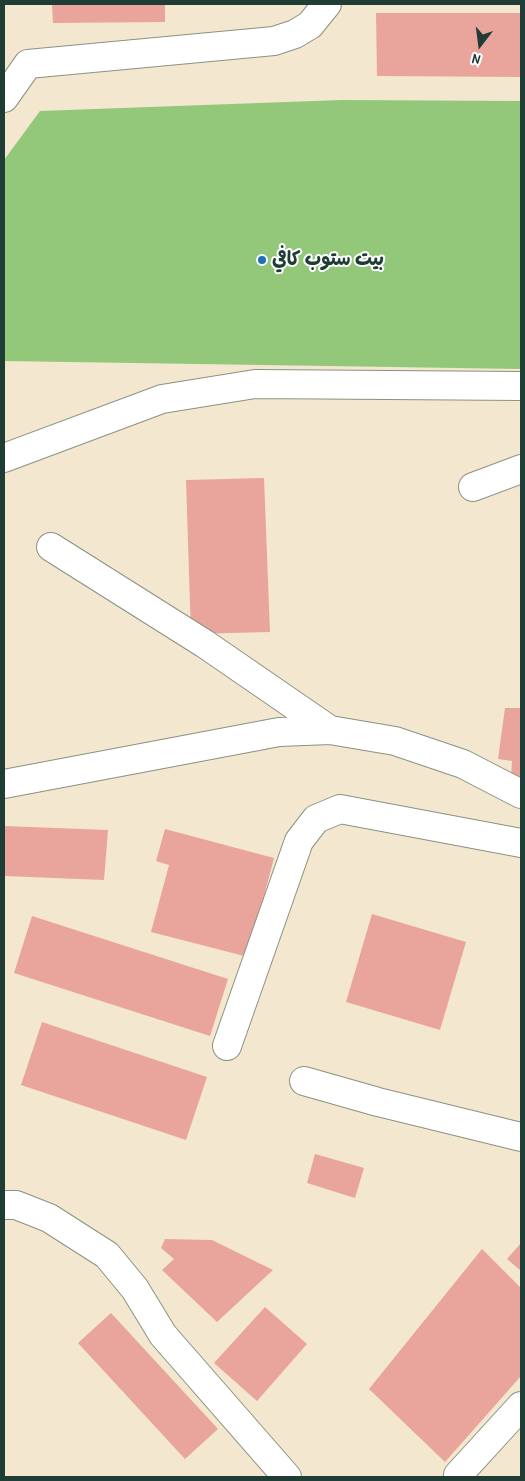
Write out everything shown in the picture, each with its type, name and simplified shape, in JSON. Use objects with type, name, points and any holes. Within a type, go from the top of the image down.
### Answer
[{"type":"street","points":[[4,98],[16,63],[274,41],[295,34],[310,25],[327,4]]},
{"type":"street","points":[[4,458],[162,399],[255,384],[521,386]]},
{"type":"street","points":[[473,487],[521,469]]},
{"type":"street","points":[[51,547],[205,644],[330,730]]},
{"type":"street","points":[[4,784],[279,732],[330,730],[395,741],[455,761],[521,794]]},
{"type":"street","points":[[227,1046],[299,841],[316,819],[340,809],[521,844]]},
{"type":"street","points":[[304,1081],[378,1102],[521,1137]]},
{"type":"street","points":[[4,1205],[16,1205],[49,1218],[107,1255],[135,1289],[163,1335],[287,1477]]},
{"type":"street","points":[[458,1475],[521,1406]]},
{"type":"green space","name":"بيت ستوب كافي","points":[[341,100],[521,101],[521,369],[4,361],[4,160],[40,111]]},
{"type":"building","points":[[52,4],[165,4],[165,22],[53,23]]},
{"type":"building","points":[[376,13],[521,13],[521,77],[377,76]]},
{"type":"building","points":[[264,478],[270,632],[191,634],[186,480]]},
{"type":"building","points":[[505,708],[521,708],[521,778],[511,778],[512,761],[498,759]]},
{"type":"building","points":[[4,826],[108,830],[104,880],[4,876]]},
{"type":"building","points":[[165,829],[274,858],[248,957],[151,932],[169,865],[156,861]]},
{"type":"building","points":[[372,914],[466,942],[440,1030],[346,1002]]},
{"type":"building","points":[[32,916],[228,979],[210,1036],[14,973]]},
{"type":"building","points":[[42,1022],[207,1077],[186,1140],[21,1085]]},
{"type":"building","points":[[315,1154],[364,1168],[355,1198],[307,1183]]},
{"type":"building","points":[[165,1239],[212,1240],[273,1270],[217,1322],[162,1270],[174,1259],[161,1248]]},
{"type":"building","points":[[521,1243],[521,1271],[507,1259]]},
{"type":"building","points":[[482,1249],[521,1288],[521,1376],[445,1462],[369,1389]]},
{"type":"building","points":[[265,1307],[307,1344],[257,1401],[214,1363]]},
{"type":"building","points":[[111,1313],[218,1429],[185,1459],[78,1343]]},
{"type":"place","name":"بيت ستوب كافي","points":[[262,260]]}]
